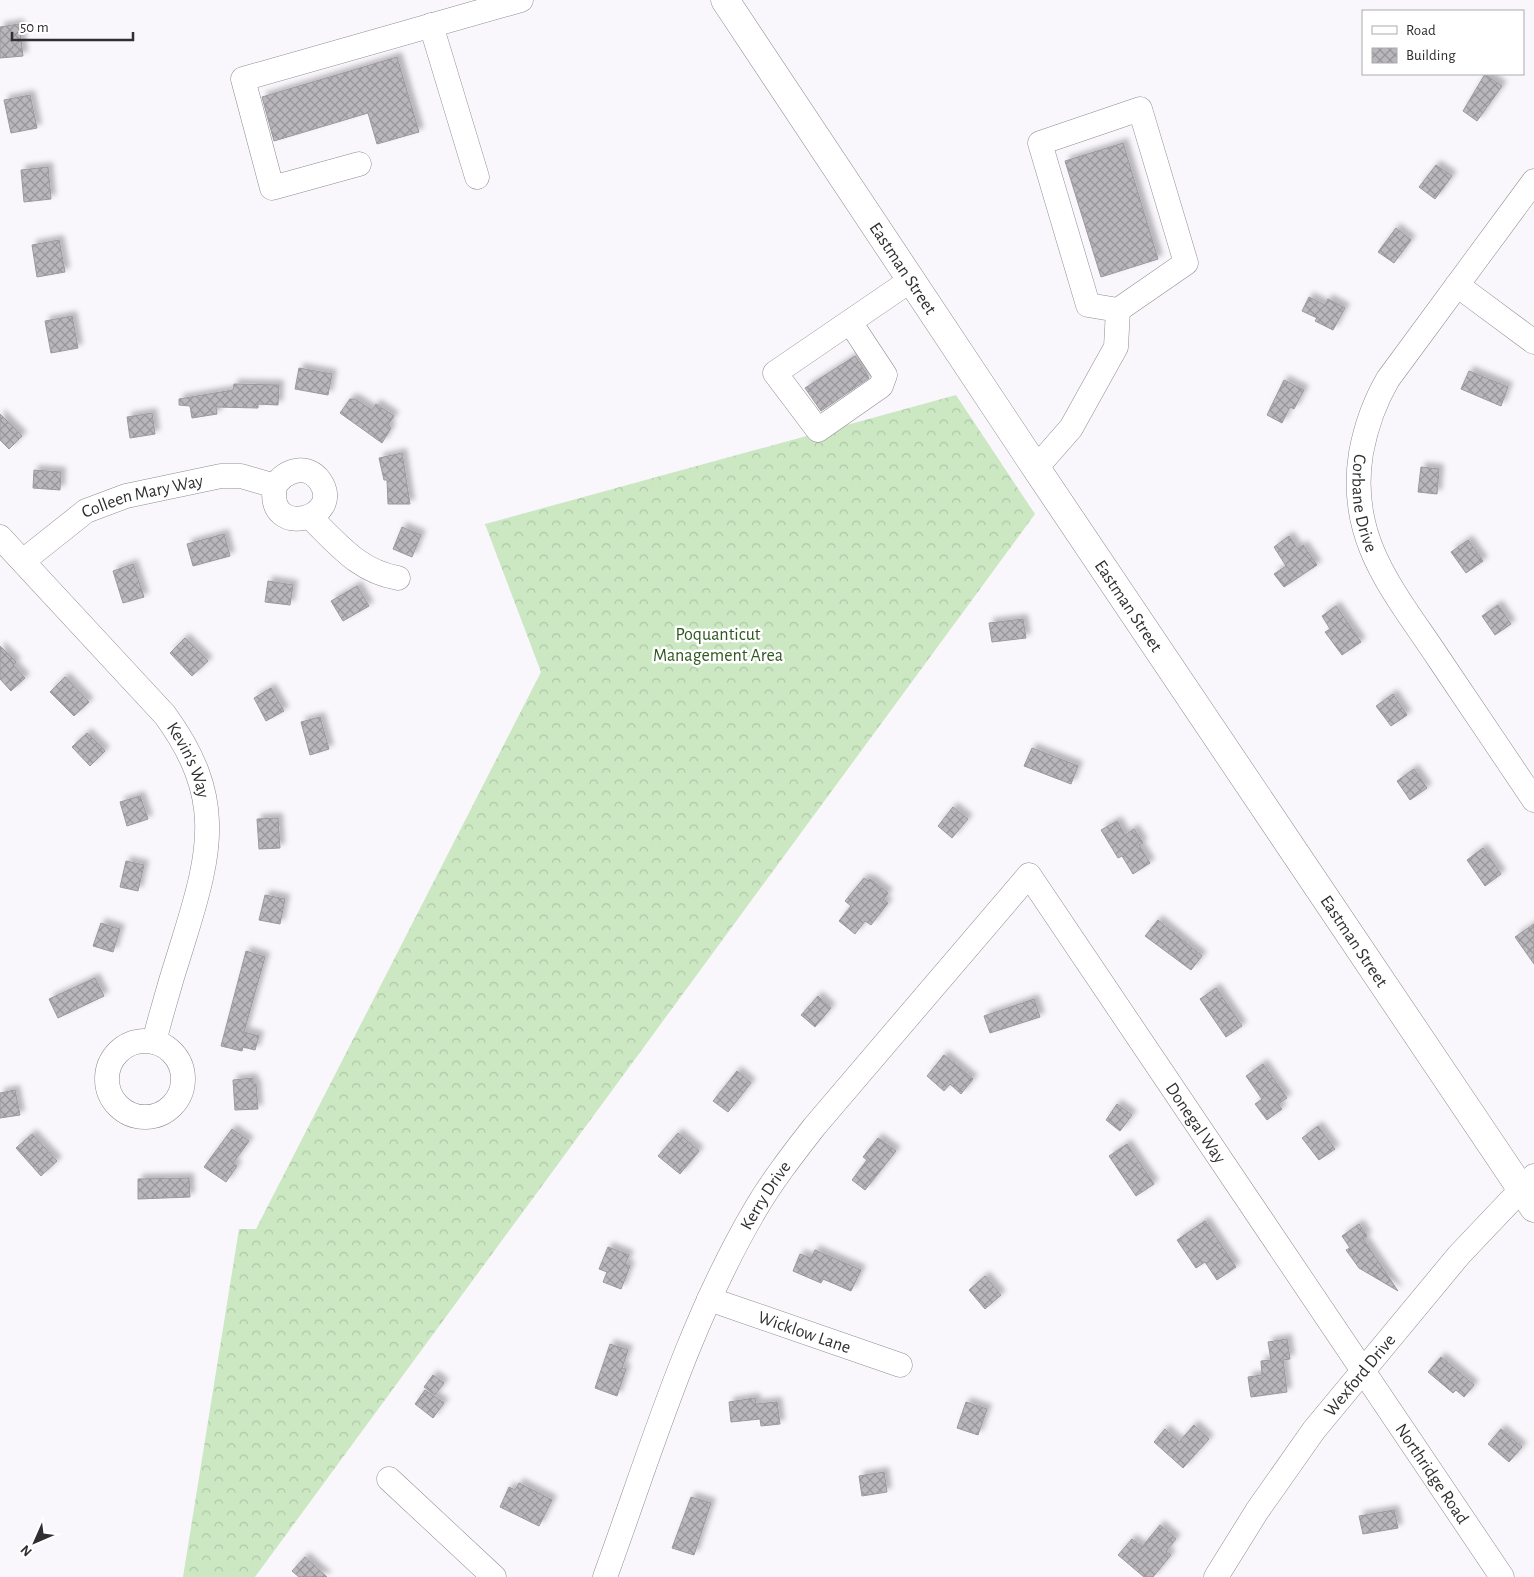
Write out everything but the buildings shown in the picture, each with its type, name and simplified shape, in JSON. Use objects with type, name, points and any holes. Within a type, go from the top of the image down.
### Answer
[{"type":"main road","name":"Eastman Street","points":[[725,0],[1036,468],[1530,1192]]},
{"type":"street","points":[[359,164],[272,188],[243,79],[521,0]]},
{"type":"street","points":[[431,25],[478,177]]},
{"type":"street","points":[[1140,109],[1186,263],[1118,310],[1088,305],[1040,143],[1140,109]]},
{"type":"street","name":"Corbane Drive","points":[[1534,181],[1388,379],[1376,400],[1361,452],[1358,484],[1359,508],[1366,537],[1382,573],[1534,800]]},
{"type":"street","points":[[850,322],[885,375],[881,386],[818,430],[776,373],[850,322],[911,280]]},
{"type":"street","points":[[1458,285],[1534,342]]},
{"type":"street","points":[[1036,468],[1071,428],[1116,347],[1118,310]]},
{"type":"street","points":[[294,470],[309,472],[316,476],[324,490],[324,498],[318,512],[310,517],[294,520],[280,511],[275,503],[275,486],[280,479],[294,470]]},
{"type":"street","name":"Colleen Mary Way","points":[[23,561],[86,511],[126,496],[206,477],[242,476],[275,486]]},
{"type":"street","points":[[310,517],[364,567],[384,576],[398,578]]},
{"type":"street","name":"Kevin's Way","points":[[0,537],[165,715],[188,750],[202,788],[207,812],[207,852],[196,899],[166,995],[154,1042]]},
{"type":"street","name":"Kerry Drive","points":[[605,1577],[708,1299],[755,1210],[785,1164],[1029,875]]},
{"type":"street","name":"Donegal Way","points":[[1029,875],[1364,1370]]},
{"type":"street","name":"Wexford Drive","points":[[1216,1577],[1256,1511],[1314,1430],[1459,1255],[1530,1192]]},
{"type":"street","name":"Wicklow Lane","points":[[708,1299],[900,1365]]},
{"type":"street","name":"Northridge Road","points":[[1364,1370],[1502,1577]]},
{"type":"street","points":[[389,1479],[494,1577]]},
{"type":"green space","name":"Poquanticut Management Area","points":[[956,395],[1035,514],[255,1577],[183,1577],[239,1229],[256,1229],[541,672],[485,524]]}]
